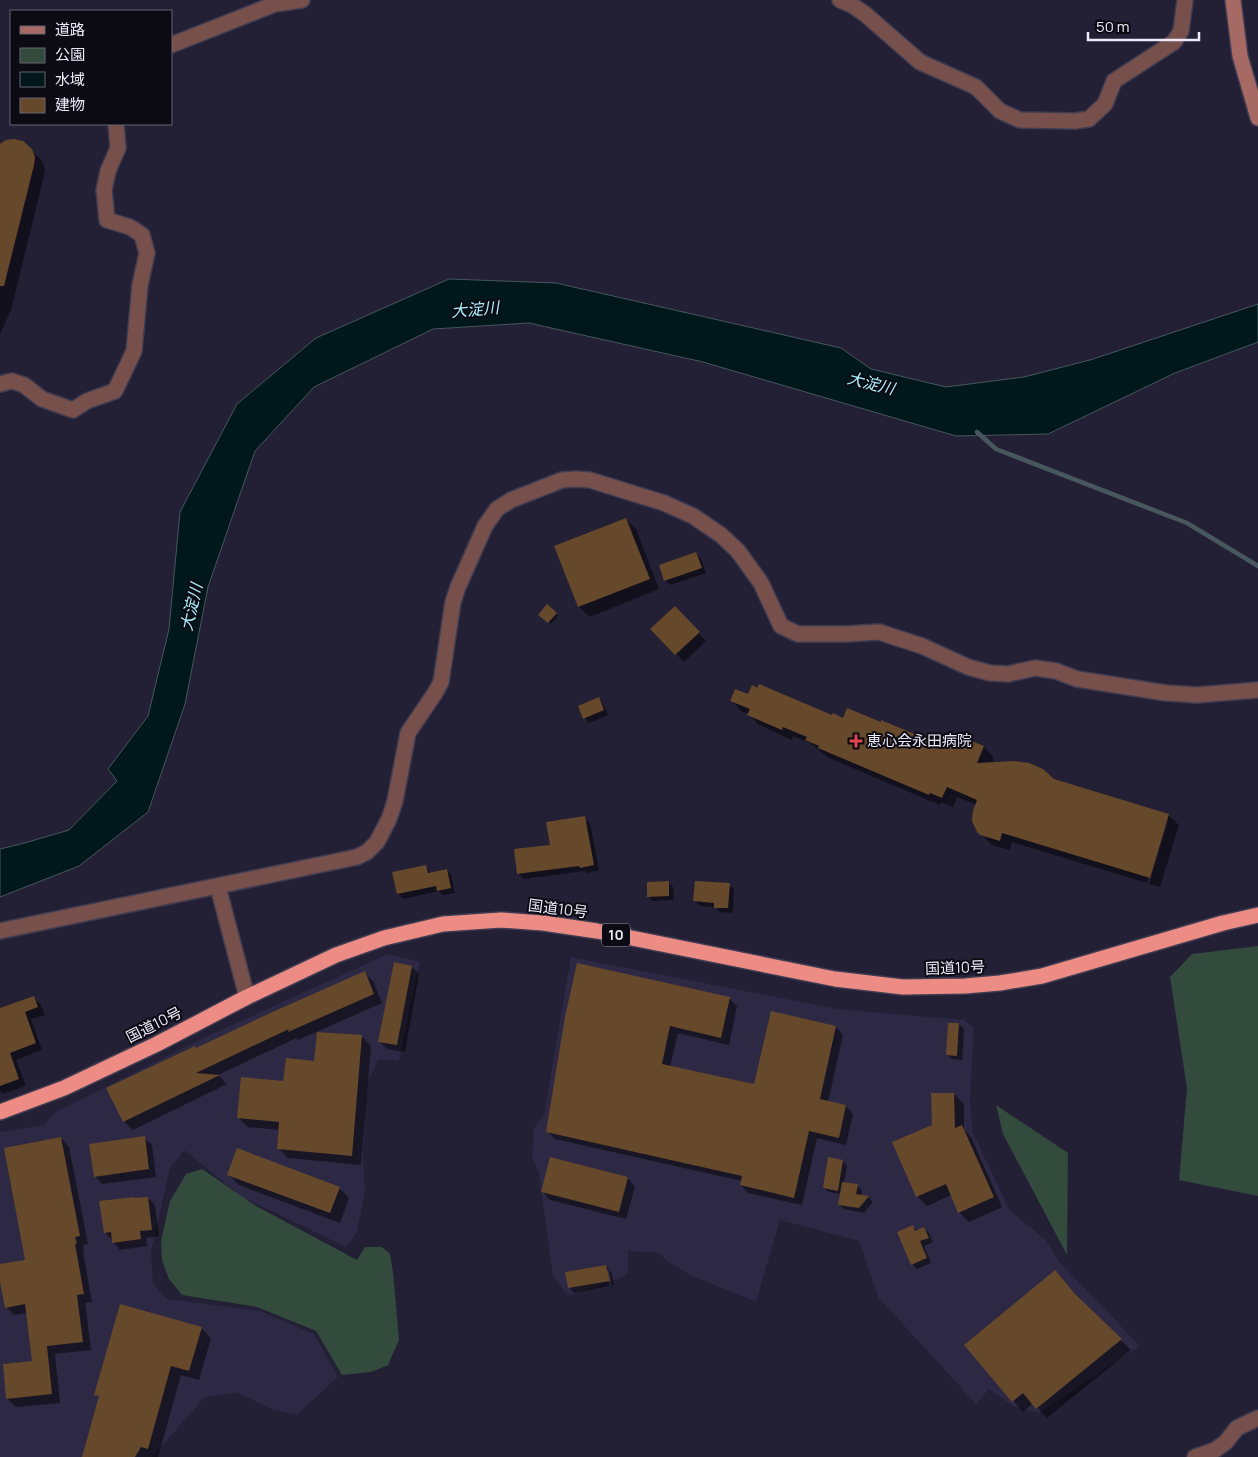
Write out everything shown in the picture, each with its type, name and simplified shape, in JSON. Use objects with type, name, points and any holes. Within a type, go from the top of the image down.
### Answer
[{"type":"highway","name":"国道10号","points":[[0,1112],[64,1088],[336,955],[384,938],[443,924],[501,920],[544,923],[596,931],[835,979],[903,987],[1000,984],[1042,976],[1224,923],[1258,915]]},
{"type":"street","points":[[172,45],[275,4],[302,0]]},
{"type":"street","points":[[840,0],[852,5],[864,14],[920,62],[976,88],[1000,111],[1020,120],[1075,121],[1089,119],[1105,104],[1114,81],[1174,42],[1181,31],[1185,0]]},
{"type":"street","points":[[1233,0],[1240,56],[1258,118]]},
{"type":"street","points":[[0,384],[12,381],[24,384],[42,399],[73,410],[87,402],[115,391],[134,351],[140,285],[147,253],[142,235],[130,227],[107,220],[104,190],[108,171],[118,148],[116,125]]},
{"type":"street","points":[[0,931],[218,887],[357,857],[367,852],[377,842],[389,820],[395,801],[408,733],[441,682],[453,602],[485,526],[497,509],[511,500],[562,480],[590,480],[664,503],[693,516],[721,535],[738,551],[761,583],[781,626],[798,634],[879,632],[922,646],[968,667],[990,673],[1008,674],[1036,668],[1077,679],[1166,693],[1197,695],[1258,690]]},
{"type":"street","points":[[218,887],[247,997]]},
{"type":"street","points":[[1195,1457],[1215,1450],[1226,1442],[1237,1428],[1258,1418]]},
{"type":"shaded area","points":[[388,954],[420,962],[399,1060],[378,1060],[367,1082],[363,1155],[365,1191],[357,1232],[346,1247],[242,1197],[184,1150],[170,1168],[151,1252],[153,1283],[167,1299],[260,1311],[314,1334],[338,1377],[297,1415],[274,1410],[238,1393],[205,1397],[152,1457],[0,1457],[0,1132],[44,1125],[54,1113],[195,1042]]},
{"type":"shaded area","points":[[571,957],[837,1009],[964,1020],[974,1028],[970,1100],[973,1133],[1010,1211],[1046,1240],[1058,1260],[1140,1346],[1039,1413],[1013,1406],[989,1389],[976,1404],[878,1297],[859,1241],[780,1220],[756,1302],[688,1274],[667,1261],[659,1253],[628,1251],[628,1273],[623,1277],[568,1296],[553,1276],[539,1174],[532,1157],[534,1128],[544,1115]]},
{"type":"green space","points":[[1258,946],[1258,1196],[1179,1180],[1187,1088],[1170,977],[1192,954]]},
{"type":"green space","points":[[996,1105],[1068,1153],[1067,1255],[1003,1134]]},
{"type":"green space","points":[[202,1169],[256,1206],[357,1260],[365,1247],[382,1247],[390,1254],[399,1340],[388,1365],[371,1372],[342,1375],[316,1331],[257,1307],[182,1295],[169,1279],[162,1260],[161,1241],[170,1201],[186,1174]]},
{"type":"water","name":"大淀川","points":[[449,279],[556,283],[841,348],[871,369],[946,387],[1024,377],[1090,360],[1258,304],[1258,342],[1175,373],[1048,434],[956,436],[703,362],[529,323],[433,329],[314,387],[255,451],[208,587],[185,704],[148,812],[79,866],[0,897],[0,849],[69,830],[117,781],[108,769],[148,716],[169,629],[180,512],[237,404],[316,338]]},
{"type":"building","points":[[6,140],[23,141],[32,149],[35,157],[4,286],[0,286],[0,144]]},
{"type":"building","points":[[626,518],[650,579],[578,607],[554,546]]},
{"type":"building","points":[[696,552],[702,568],[664,581],[659,565]]},
{"type":"building","points":[[547,604],[557,613],[548,623],[538,615]]},
{"type":"building","points":[[675,606],[700,632],[675,655],[650,629]]},
{"type":"building","points":[[759,684],[832,715],[833,713],[843,718],[847,708],[948,748],[954,734],[984,746],[977,763],[1015,761],[1029,763],[1043,769],[1054,779],[1169,814],[1150,878],[1002,833],[1000,841],[980,835],[972,821],[977,800],[947,787],[942,798],[930,793],[929,795],[818,748],[819,746],[805,740],[807,737],[783,727],[782,730],[747,715],[750,709],[730,701],[735,689],[748,694],[752,685],[757,688]]},
{"type":"building","points":[[599,697],[604,710],[583,719],[578,706]]},
{"type":"building","points":[[585,816],[594,865],[517,874],[514,849],[550,845],[546,822]]},
{"type":"building","points":[[426,865],[428,873],[447,869],[451,888],[437,891],[436,886],[397,894],[392,872]]},
{"type":"building","points":[[669,881],[669,896],[647,897],[647,882]]},
{"type":"building","points":[[695,881],[730,883],[728,908],[714,908],[714,903],[693,901]]},
{"type":"building","points":[[394,962],[412,966],[397,1045],[378,1042]]},
{"type":"building","points":[[577,963],[730,997],[721,1038],[670,1026],[662,1064],[754,1084],[771,1011],[836,1026],[820,1099],[846,1105],[839,1138],[809,1131],[794,1198],[740,1185],[742,1176],[546,1132],[565,1017]]},
{"type":"building","points":[[365,971],[374,994],[288,1032],[289,1029],[196,1073],[220,1075],[123,1122],[106,1088],[195,1046],[196,1048]]},
{"type":"building","points":[[34,996],[38,1007],[25,1012],[36,1043],[10,1053],[19,1079],[0,1086],[0,1008]]},
{"type":"building","points":[[948,1023],[959,1023],[957,1056],[946,1055]]},
{"type":"building","points":[[317,1032],[362,1035],[352,1156],[277,1149],[279,1122],[237,1118],[241,1077],[283,1081],[286,1058],[314,1061]]},
{"type":"building","points":[[931,1093],[954,1093],[955,1128],[962,1125],[994,1197],[958,1213],[946,1184],[916,1197],[892,1142],[932,1125]]},
{"type":"building","points":[[145,1136],[149,1169],[94,1177],[89,1144]]},
{"type":"building","points":[[61,1137],[80,1236],[75,1237],[77,1243],[75,1244],[84,1294],[77,1295],[83,1342],[47,1346],[52,1394],[6,1399],[3,1364],[32,1361],[25,1304],[5,1308],[0,1282],[0,1264],[25,1260],[4,1148]]},
{"type":"building","points":[[237,1148],[340,1187],[330,1213],[227,1175]]},
{"type":"building","points":[[550,1157],[628,1177],[619,1212],[541,1192]]},
{"type":"building","points":[[828,1157],[843,1160],[838,1191],[823,1188]]},
{"type":"building","points":[[842,1182],[858,1184],[856,1194],[869,1196],[859,1208],[838,1205]]},
{"type":"building","points":[[148,1197],[152,1230],[140,1231],[141,1239],[112,1243],[111,1232],[104,1233],[99,1201]]},
{"type":"building","points":[[913,1225],[915,1231],[924,1227],[929,1238],[920,1241],[927,1258],[911,1265],[897,1232]]},
{"type":"building","points":[[606,1265],[610,1281],[568,1288],[565,1272]]},
{"type":"building","points":[[1055,1270],[1075,1294],[1122,1339],[1036,1409],[1023,1393],[1012,1402],[964,1345]]},
{"type":"building","points":[[120,1304],[202,1327],[189,1371],[171,1366],[148,1449],[141,1447],[135,1457],[82,1457],[99,1396],[94,1395]]},
{"type":"waterway","points":[[977,432],[996,449],[1187,523],[1258,566]]},
{"type":"place","name":"恵心会永田病院","points":[[856,741]]}]
